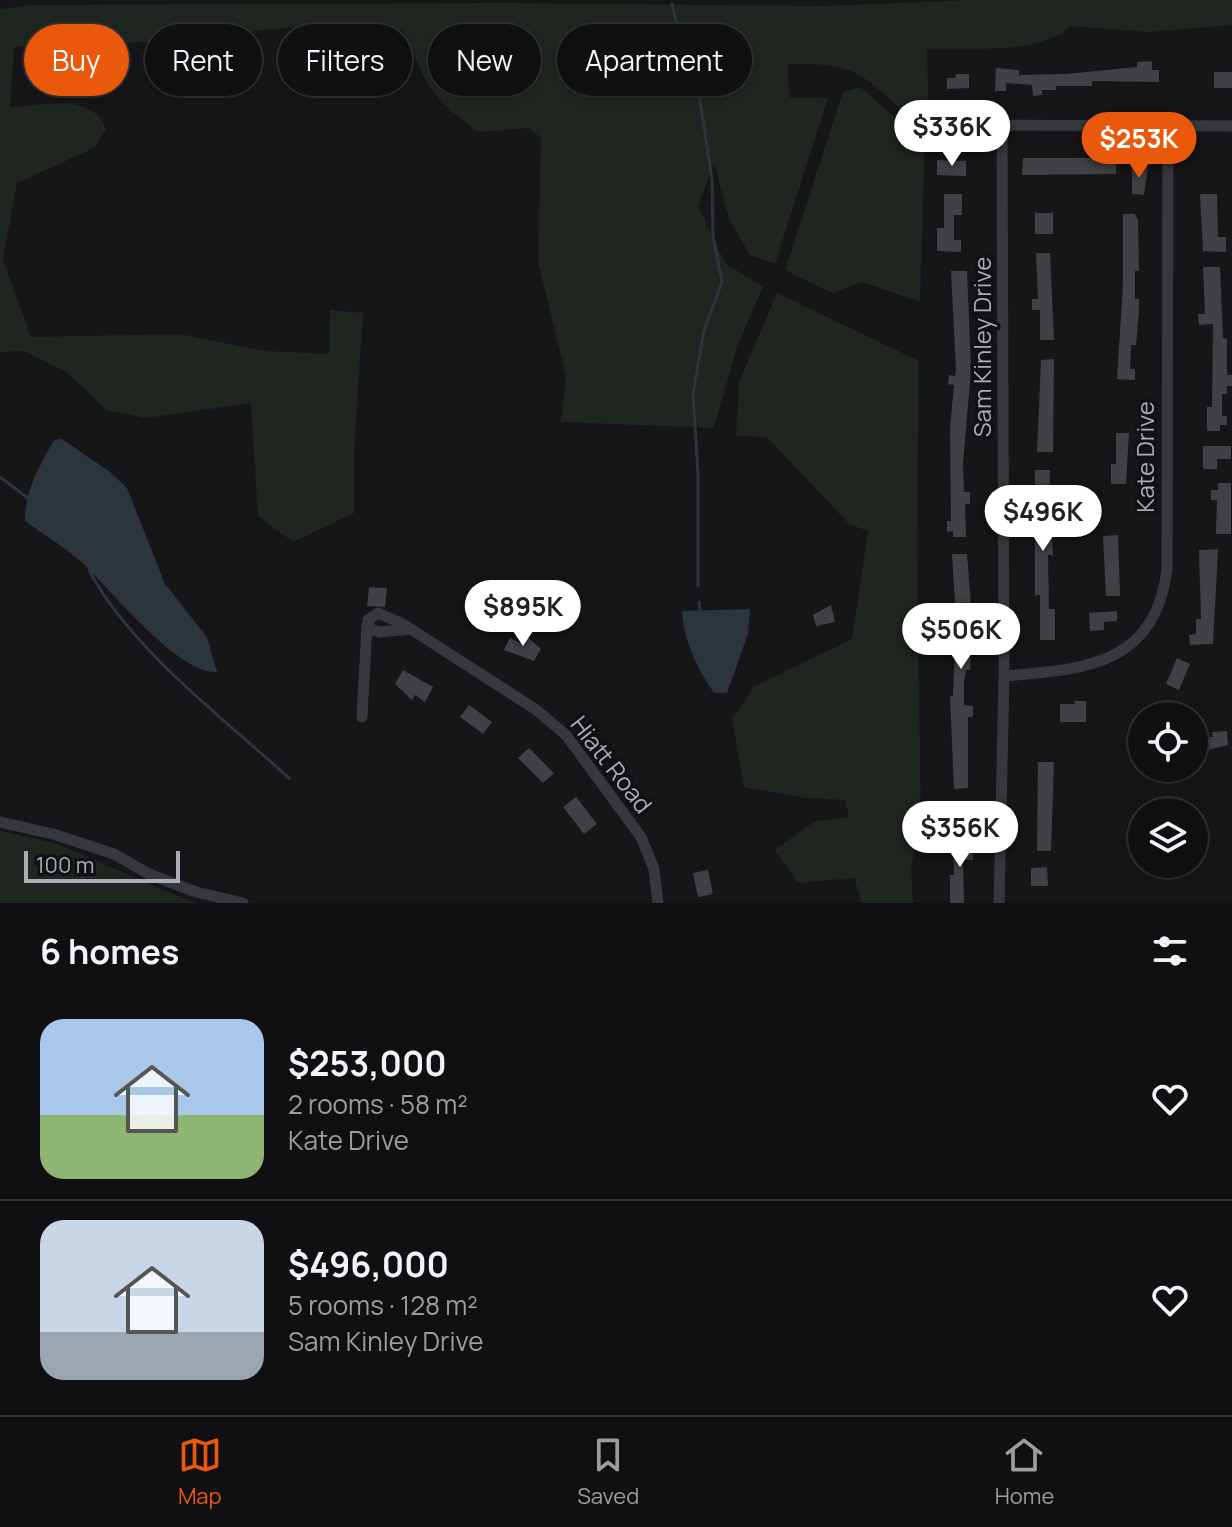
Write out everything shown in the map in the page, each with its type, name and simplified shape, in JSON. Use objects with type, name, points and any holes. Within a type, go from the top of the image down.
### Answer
[{"type":"street","points":[[940,125],[1232,126]]},
{"type":"street","name":"Sam Kinley Drive","points":[[999,903],[1004,676],[1002,126]]},
{"type":"street","name":"Kate Drive","points":[[1004,676],[1078,670],[1105,662],[1146,625],[1163,601],[1167,570],[1168,126]]},
{"type":"street","name":"Hiatt Road","points":[[362,717],[367,625],[369,617],[378,613],[411,629],[535,709],[566,735],[641,837],[654,869],[658,903]]},
{"type":"street","points":[[0,822],[102,850],[149,874],[196,892],[243,903]]},
{"type":"shaded area","points":[[968,0],[1232,0],[1232,25],[1147,32],[1071,26],[1057,36],[1022,46],[927,49],[929,124],[911,116],[867,80],[849,71],[819,64],[788,64],[789,97],[828,98],[775,264],[750,255],[729,219],[714,163],[698,206],[725,263],[763,287],[738,344],[714,428],[561,422],[566,376],[538,262],[541,138],[529,128],[478,132],[437,96],[541,96],[541,24],[428,24],[428,82],[412,50],[412,24],[278,24],[278,29],[262,30],[262,24],[145,24],[145,42],[129,43],[129,24],[24,24],[24,47],[14,47],[10,107],[78,105],[99,117],[106,129],[94,148],[17,183],[3,259],[31,337],[180,334],[265,351],[329,354],[330,310],[363,313],[354,451],[354,513],[293,542],[258,516],[251,403],[146,418],[108,411],[66,372],[24,351],[0,352],[0,9],[34,5],[501,3],[823,6]]},
{"type":"shaded area","points":[[860,87],[893,116],[925,134],[920,302],[862,282],[832,293],[785,270],[843,92]]},
{"type":"shaded area","points":[[777,293],[919,361],[917,547],[921,826],[911,868],[913,903],[862,903],[854,878],[798,883],[775,850],[815,821],[849,817],[845,800],[804,798],[744,787],[732,719],[755,686],[852,639],[868,531],[849,524],[767,437],[736,436],[739,382]]},
{"type":"shaded area","points":[[62,439],[110,472],[127,488],[165,584],[207,637],[217,672],[201,669],[183,660],[145,627],[80,561],[25,521],[27,499],[34,479],[54,440]]},
{"type":"shaded area","points":[[750,609],[748,634],[727,693],[714,693],[692,654],[682,611]]},
{"type":"shaded area","points":[[0,831],[55,843],[194,903],[0,903]]},
{"type":"building","points":[[1152,61],[1152,70],[1159,70],[1159,82],[1092,81],[1092,86],[1056,86],[1056,90],[1042,90],[1042,95],[1033,96],[1032,85],[1006,83],[1006,91],[995,91],[996,68],[1019,70],[1019,75],[1066,74],[1137,67],[1137,62]]},
{"type":"building","points":[[1214,72],[1232,72],[1232,88],[1214,88]]},
{"type":"building","points":[[956,74],[969,74],[969,88],[947,89],[947,78],[955,78]]},
{"type":"building","points":[[1023,158],[1116,158],[1116,174],[1022,175]]},
{"type":"building","points":[[937,160],[966,161],[966,176],[937,175]]},
{"type":"building","points":[[1132,167],[1148,167],[1144,195],[1132,194]]},
{"type":"building","points":[[944,194],[962,194],[962,215],[954,215],[954,240],[961,240],[961,252],[937,251],[937,228],[944,228]]},
{"type":"building","points":[[1200,194],[1217,194],[1218,237],[1226,237],[1226,252],[1203,251]]},
{"type":"building","points":[[1035,213],[1053,213],[1053,234],[1035,234]]},
{"type":"building","points":[[1123,214],[1135,214],[1138,220],[1139,271],[1135,271],[1135,299],[1139,299],[1139,309],[1136,345],[1131,345],[1130,369],[1135,369],[1135,380],[1117,379],[1123,285]]},
{"type":"building","points":[[1036,253],[1050,253],[1054,340],[1040,340],[1040,310],[1032,310],[1032,299],[1038,299]]},
{"type":"building","points":[[1203,267],[1220,267],[1227,375],[1232,375],[1232,386],[1227,386],[1227,394],[1222,394],[1222,416],[1227,416],[1227,425],[1220,425],[1220,431],[1207,431],[1207,407],[1212,407],[1213,324],[1199,325],[1198,314],[1205,314]]},
{"type":"building","points":[[951,271],[967,271],[971,370],[963,463],[964,492],[970,492],[970,504],[965,504],[966,537],[953,537],[953,531],[947,532],[947,521],[951,521],[950,429],[954,385],[948,384],[949,375],[955,376],[956,370]]},
{"type":"building","points":[[1054,359],[1053,452],[1037,452],[1041,360]]},
{"type":"building","points":[[1116,433],[1129,433],[1126,484],[1111,484],[1111,464],[1116,464]]},
{"type":"building","points":[[1203,446],[1231,446],[1231,459],[1217,459],[1217,469],[1203,469]]},
{"type":"building","points":[[1035,470],[1050,470],[1049,535],[1052,535],[1053,555],[1048,555],[1049,609],[1055,609],[1055,640],[1040,640],[1040,595],[1035,595]]},
{"type":"building","points":[[1218,483],[1231,483],[1231,534],[1216,534],[1217,500],[1211,500],[1211,490],[1218,490]]},
{"type":"building","points":[[1118,535],[1120,596],[1106,596],[1103,536]]},
{"type":"building","points":[[1218,549],[1213,644],[1190,645],[1189,635],[1196,634],[1196,619],[1201,619],[1199,550]]},
{"type":"building","points":[[952,554],[967,554],[972,620],[970,670],[966,670],[964,705],[973,706],[973,717],[968,717],[968,788],[954,789],[950,696],[953,696],[956,620]]},
{"type":"building","points":[[369,587],[387,588],[385,607],[367,606]]},
{"type":"building","points":[[517,588],[537,598],[530,611],[510,601]]},
{"type":"building","points":[[831,605],[835,622],[816,626],[813,615]]},
{"type":"building","points":[[1117,611],[1117,621],[1104,622],[1104,630],[1090,631],[1089,613]]},
{"type":"building","points":[[525,635],[541,649],[534,661],[504,650],[510,638],[520,643]]},
{"type":"building","points":[[1177,658],[1190,664],[1179,690],[1166,684]]},
{"type":"building","points":[[403,670],[433,687],[425,702],[415,695],[412,700],[395,684]]},
{"type":"building","points":[[1074,701],[1086,701],[1086,722],[1060,722],[1060,704],[1075,704]]},
{"type":"building","points":[[469,705],[492,722],[483,734],[460,717]]},
{"type":"building","points":[[1227,731],[1228,745],[1208,750],[1208,737],[1213,737],[1212,732]]},
{"type":"building","points":[[529,748],[554,773],[543,783],[518,758]]},
{"type":"building","points":[[1038,762],[1054,762],[1051,851],[1037,851]]},
{"type":"building","points":[[576,797],[597,824],[584,834],[563,807]]},
{"type":"building","points":[[967,804],[972,819],[953,824],[952,805]]},
{"type":"building","points":[[972,839],[973,860],[963,860],[964,903],[950,903],[950,875],[954,875],[953,840]]},
{"type":"building","points":[[1047,867],[1048,886],[1031,886],[1031,868]]},
{"type":"building","points":[[708,870],[713,894],[698,897],[693,873]]},
{"type":"waterway","points":[[672,4],[683,52],[699,95],[712,179],[713,236],[722,282],[704,330],[693,394],[698,475],[698,585]]},
{"type":"waterway","points":[[0,477],[29,499]]},
{"type":"waterway","points":[[89,570],[106,599],[153,654],[289,778]]},
{"type":"waterway","points":[[699,602],[700,610]]}]
